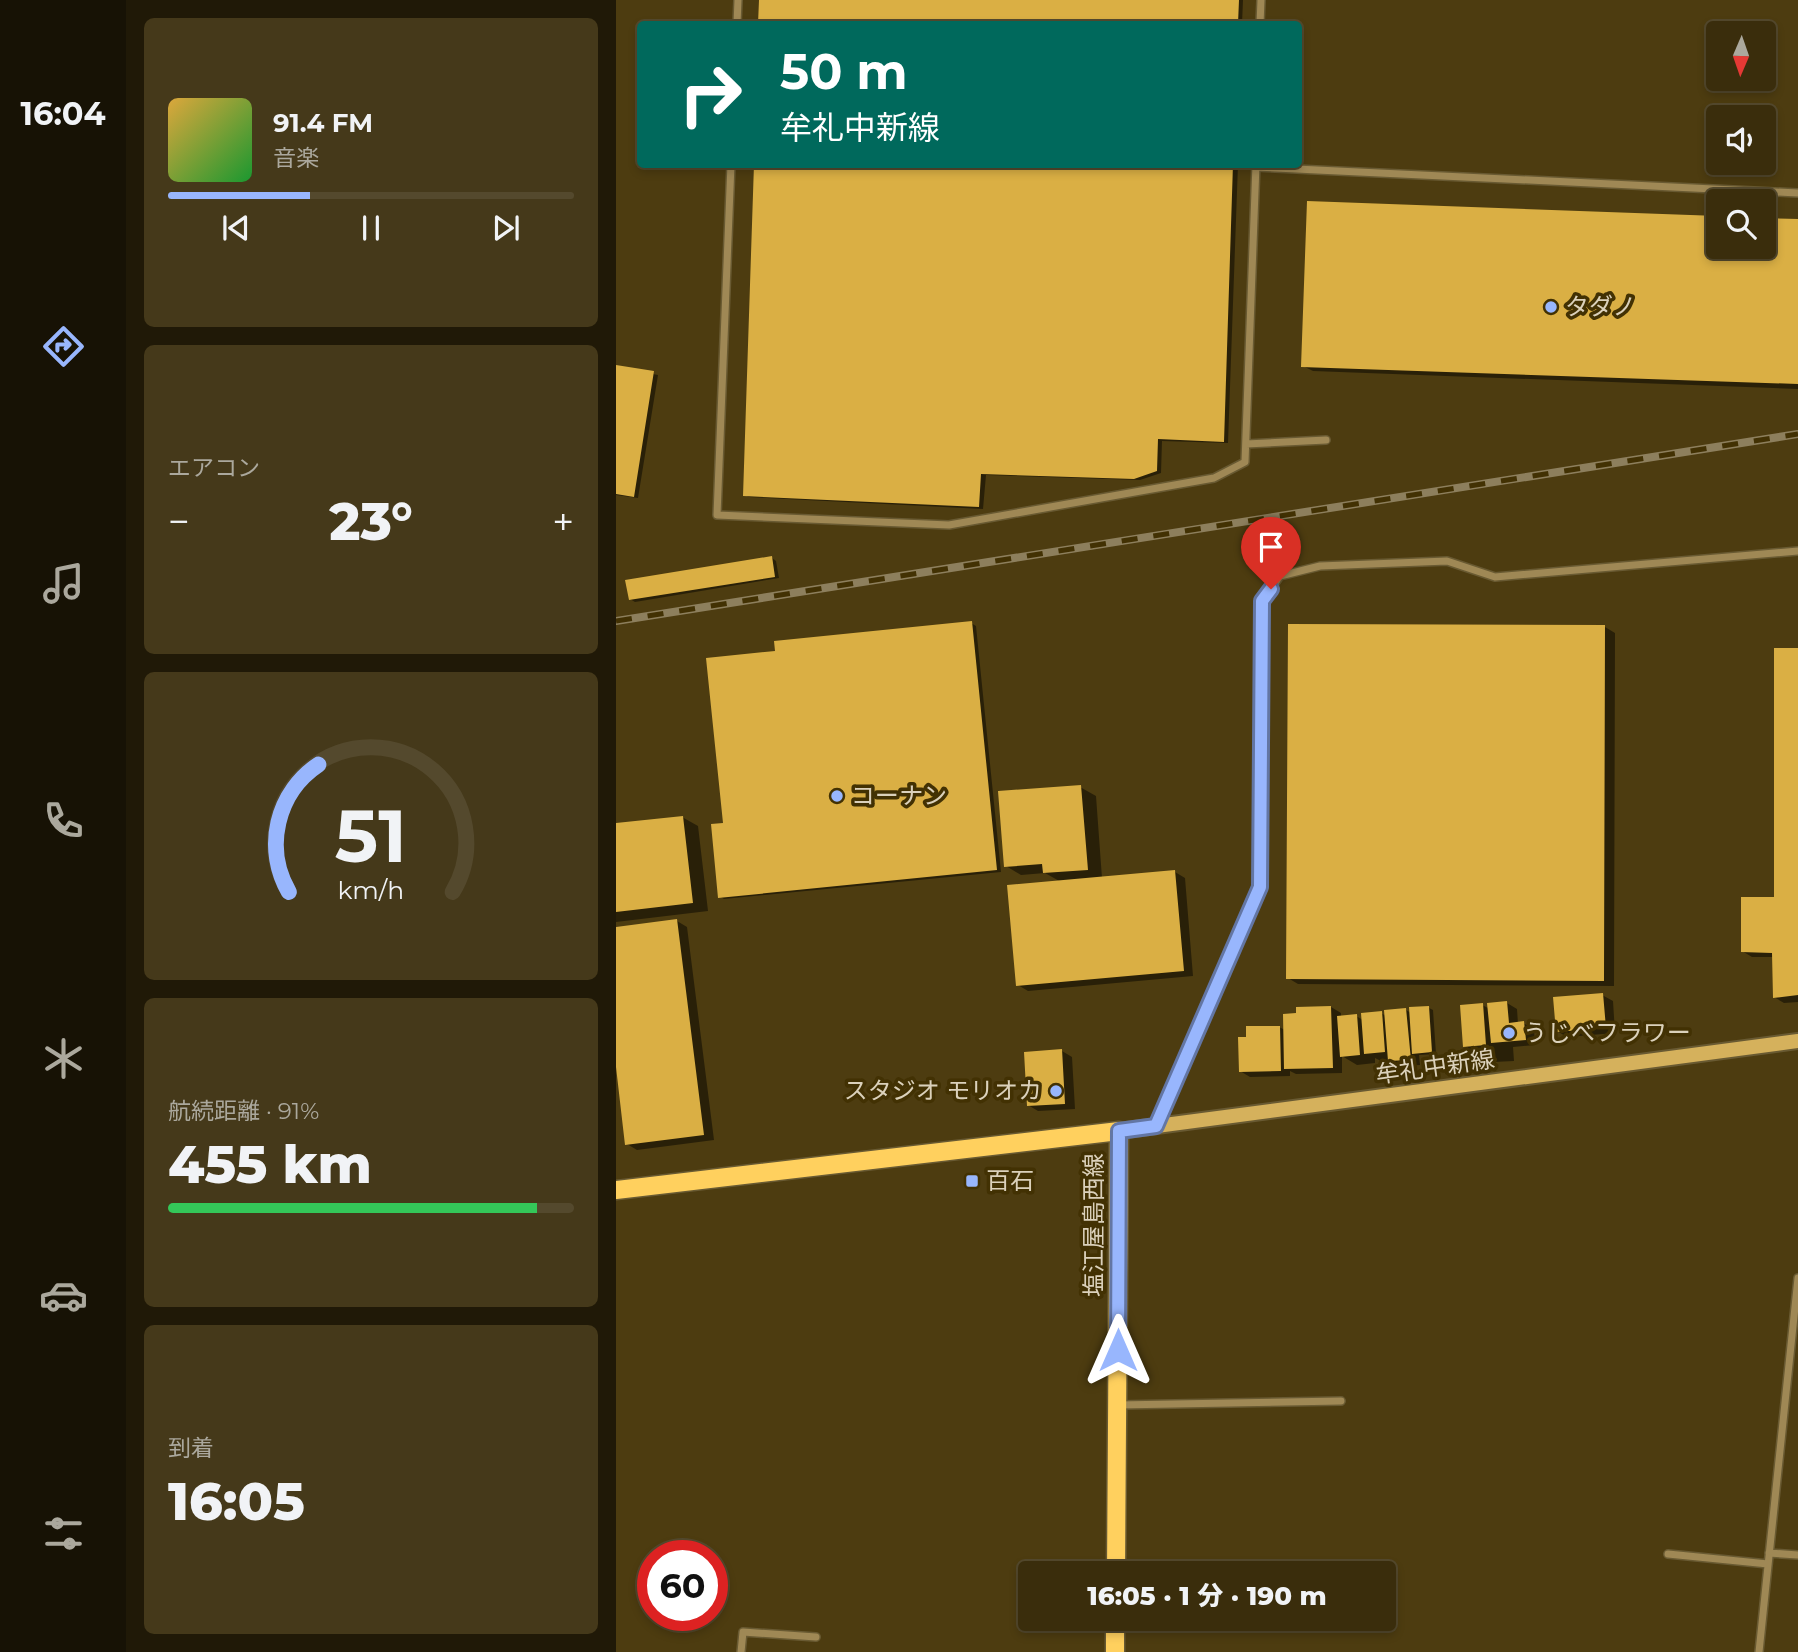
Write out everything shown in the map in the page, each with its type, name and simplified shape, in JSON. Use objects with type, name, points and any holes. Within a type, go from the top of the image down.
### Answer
[{"type":"main road","name":"牟礼中新線","points":[[1119,1131],[1798,1041]]},
{"type":"main road","name":"塩江屋島西線","points":[[616,1191],[1119,1131],[1116,1561]]},
{"type":"main road","points":[[1115,1631],[1115,1652]]},
{"type":"street","points":[[737,21],[738,0]]},
{"type":"street","points":[[1261,0],[1261,21]]},
{"type":"street","points":[[732,168],[717,514],[949,525],[1214,478],[1245,462],[1256,168]]},
{"type":"street","points":[[1296,168],[1798,193]]},
{"type":"street","points":[[1246,444],[1326,440]]},
{"type":"street","points":[[1156,1126],[1260,887],[1262,601],[1280,576],[1320,566],[1447,561],[1495,577],[1798,551]]},
{"type":"street","points":[[1759,1652],[1798,1279]]},
{"type":"street","points":[[1117,1405],[1341,1401]]},
{"type":"street","points":[[1668,1553],[1768,1564]]},
{"type":"street","points":[[1769,1553],[1798,1555]]},
{"type":"street","points":[[741,1652],[743,1632],[816,1637]]},
{"type":"building","points":[[759,0],[1239,0],[1238,21],[758,21]]},
{"type":"building","points":[[754,168],[1233,168],[1224,442],[1158,439],[1157,471],[1134,479],[981,474],[979,507],[743,496]]},
{"type":"building","name":"タダノ","points":[[1307,201],[1706,216],[1706,259],[1776,259],[1776,218],[1798,219],[1798,384],[1301,367]]},
{"type":"building","points":[[616,365],[654,371],[634,497],[616,494]]},
{"type":"building","points":[[772,556],[775,577],[629,600],[625,580]]},
{"type":"building","points":[[972,621],[997,870],[718,898],[711,824],[723,823],[706,658],[775,651],[774,641]]},
{"type":"building","points":[[1288,624],[1605,625],[1604,981],[1286,979]]},
{"type":"building","points":[[1774,648],[1798,648],[1798,995],[1773,998],[1772,953],[1741,952],[1741,897],[1774,897]]},
{"type":"building","points":[[1081,785],[1088,870],[1043,873],[1042,864],[1004,867],[998,791]]},
{"type":"building","points":[[683,816],[693,903],[616,912],[616,823]]},
{"type":"building","points":[[1175,870],[1184,971],[1016,986],[1007,885]]},
{"type":"building","points":[[677,919],[704,1135],[625,1145],[616,1067],[616,927]]},
{"type":"building","points":[[1603,993],[1606,1028],[1556,1032],[1553,997]]},
{"type":"building","points":[[1507,1001],[1509,1023],[1524,1021],[1526,1040],[1491,1043],[1487,1003]]},
{"type":"building","points":[[1483,1003],[1486,1045],[1463,1047],[1460,1005]]},
{"type":"building","points":[[1331,1006],[1333,1068],[1284,1069],[1283,1014],[1296,1013],[1296,1007]]},
{"type":"building","points":[[1429,1006],[1432,1052],[1412,1054],[1409,1007]]},
{"type":"building","points":[[1406,1008],[1411,1060],[1388,1061],[1384,1010]]},
{"type":"building","points":[[1382,1011],[1385,1052],[1364,1054],[1361,1013]]},
{"type":"building","points":[[1357,1014],[1360,1055],[1340,1057],[1337,1016]]},
{"type":"building","points":[[1246,1026],[1280,1026],[1281,1071],[1239,1072],[1238,1037],[1246,1037]]},
{"type":"building","points":[[1062,1049],[1065,1104],[1027,1106],[1024,1052]]},
{"type":"railway","points":[[616,621],[1798,434]]},
{"type":"place","name":"タダノ","points":[[1551,307]]},
{"type":"place","name":"コーナン","points":[[837,796]]},
{"type":"place","name":"うじべフラワー","points":[[1509,1033]]},
{"type":"place","name":"スタジオ モリオカ","points":[[1056,1091]]},
{"type":"place","name":"百石","points":[[972,1181]]},
{"type":"route","points":[[1118,1350],[1119,1131],[1156,1126],[1260,887],[1262,601],[1271,589]]}]
